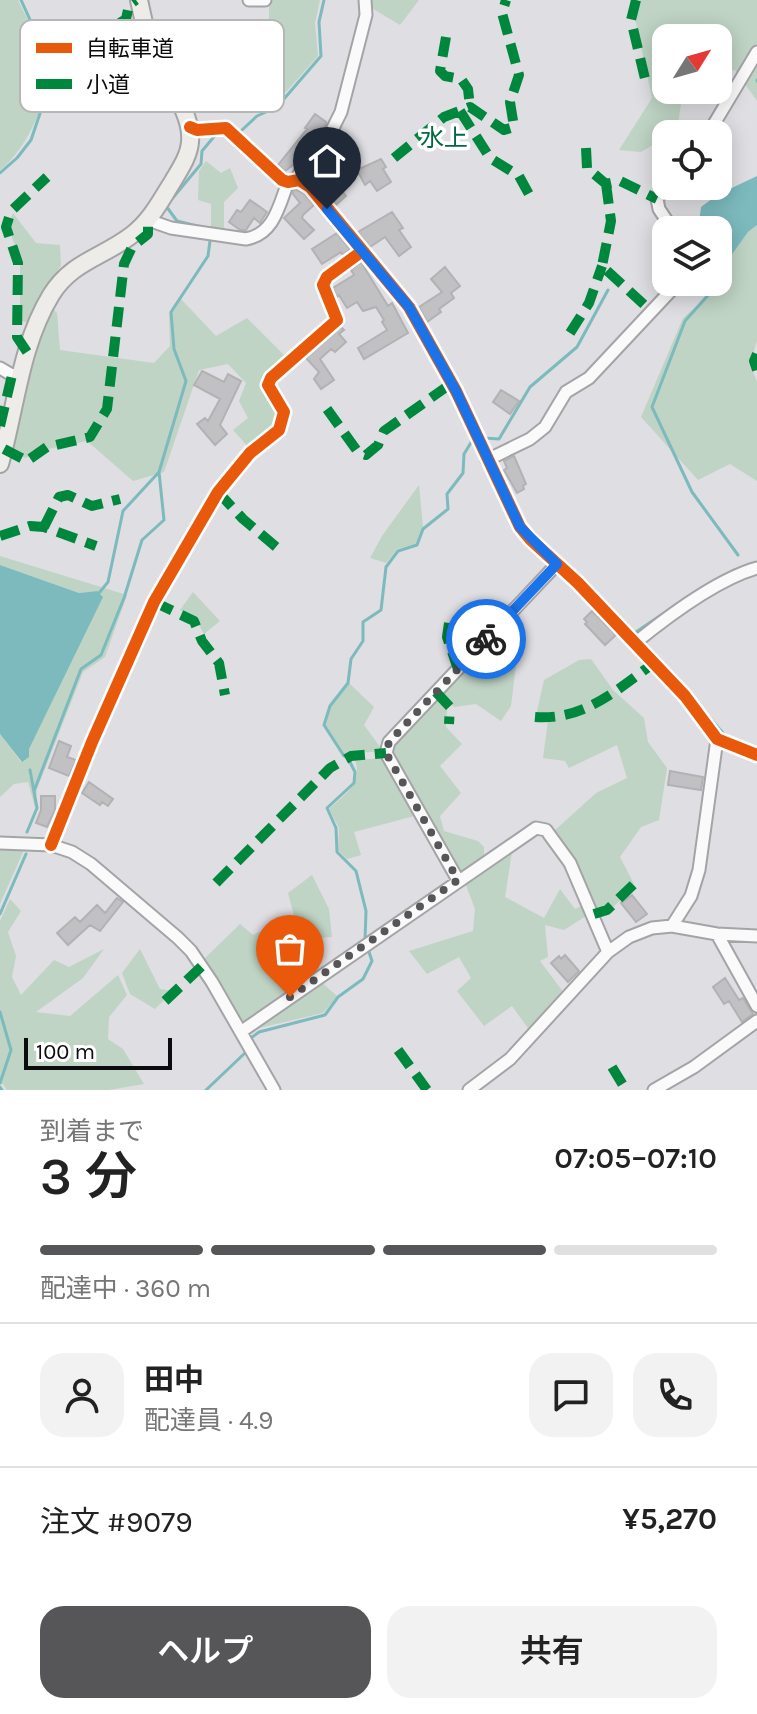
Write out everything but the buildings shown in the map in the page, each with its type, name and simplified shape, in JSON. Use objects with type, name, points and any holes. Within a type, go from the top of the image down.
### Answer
[{"type":"street","points":[[139,0],[145,20]]},
{"type":"street","points":[[249,0],[265,0]]},
{"type":"street","points":[[148,220],[171,228],[246,239],[267,230],[293,181],[332,130],[341,112],[366,15],[365,0]]},
{"type":"street","points":[[716,120],[757,52]]},
{"type":"street","points":[[0,464],[21,373],[50,296],[61,281],[86,261],[132,235],[148,220],[185,160],[190,144],[190,127],[183,112]]},
{"type":"street","points":[[190,127],[197,130],[226,128],[293,181],[310,187],[409,307],[456,391],[520,527],[685,696],[717,739],[757,755]]},
{"type":"street","points":[[51,845],[92,742],[154,602],[218,492],[250,453],[279,430],[284,412],[268,385],[271,378],[337,320],[323,285],[327,277],[361,252]]},
{"type":"street","points":[[487,460],[530,439],[545,427],[566,392],[589,378],[666,296]]},
{"type":"street","points":[[0,368],[12,375],[21,373]]},
{"type":"street","points":[[458,880],[386,753],[389,742],[557,564]]},
{"type":"street","points":[[635,643],[665,619],[739,575],[757,568]]},
{"type":"street","points":[[672,926],[691,896],[699,870],[717,739]]},
{"type":"street","points":[[242,1031],[536,828],[546,830],[570,863],[608,952]]},
{"type":"street","points":[[0,843],[51,845],[72,852],[91,864],[178,938],[202,966],[274,1090]]},
{"type":"street","points":[[469,1090],[510,1059],[608,952],[629,937],[652,928],[672,926],[717,934],[757,936]]},
{"type":"street","points":[[717,934],[757,1006]]},
{"type":"street","points":[[654,1090],[694,1067],[757,1021]]},
{"type":"green space","points":[[0,0],[18,0],[28,20],[20,20],[20,112],[38,112],[20,149],[0,170]]},
{"type":"green space","points":[[257,0],[320,0],[315,23],[318,56],[286,92],[284,20],[269,20],[269,4]]},
{"type":"green space","points":[[369,0],[419,0],[400,25],[370,7]]},
{"type":"green space","points":[[640,0],[757,0],[757,101],[735,70],[732,70],[732,24],[652,24],[652,98],[635,18]]},
{"type":"green space","points":[[652,98],[652,104],[681,104],[679,120],[652,120],[652,145],[641,152],[619,150]]},
{"type":"green space","points":[[206,161],[221,173],[230,168],[238,188],[224,202],[224,228],[211,227],[211,204],[198,200],[199,171]]},
{"type":"green space","points":[[13,213],[36,243],[60,245],[61,265],[40,301],[32,323],[20,321],[20,261],[8,225]]},
{"type":"green space","points":[[757,225],[757,341],[750,363],[757,382],[757,481],[730,464],[698,480],[641,417],[683,318],[708,296],[732,296],[732,254]]},
{"type":"green space","points":[[179,297],[216,336],[247,318],[288,359],[264,381],[280,413],[275,427],[250,449],[233,430],[248,418],[239,401],[246,383],[228,364],[199,370],[164,472],[133,481],[87,441],[48,449],[25,458],[10,449],[26,372],[51,307],[57,313],[60,350],[154,363],[170,346],[169,313]]},
{"type":"green space","points":[[419,485],[423,527],[416,544],[397,549],[386,563],[370,558],[382,536]]},
{"type":"green space","points":[[0,556],[127,595],[105,657],[83,672],[37,789],[35,807],[28,782],[14,784],[0,797],[0,734],[21,762],[29,757],[29,749],[97,591],[79,593],[0,565]]},
{"type":"green space","points":[[193,592],[220,621],[204,634],[196,619],[180,610]]},
{"type":"green space","points":[[494,634],[516,665],[511,706],[501,721],[476,704],[454,707],[440,693]]},
{"type":"green space","points":[[591,659],[613,690],[644,718],[648,742],[667,768],[659,820],[641,827],[620,857],[635,886],[609,911],[598,915],[553,832],[596,793],[627,778],[617,745],[569,768],[565,761],[543,758],[548,720],[537,711],[544,680],[579,660]]},
{"type":"green space","points":[[349,683],[374,707],[364,725],[383,751],[344,754],[325,726],[331,706]]},
{"type":"green space","points":[[436,697],[447,708],[446,727],[462,744],[440,766],[461,793],[440,816],[444,831],[478,841],[484,847],[484,858],[460,875],[391,754],[392,744]]},
{"type":"green space","points":[[386,758],[418,815],[354,832],[361,855],[347,859],[338,850],[339,828],[329,809],[355,782],[355,760]]},
{"type":"green space","points":[[513,845],[505,897],[544,918],[560,889],[575,909],[585,904],[589,914],[564,930],[545,925],[548,957],[540,961],[564,993],[530,1031],[512,1006],[484,1026],[457,991],[471,978],[459,957],[427,974],[409,951],[473,931],[475,909],[464,880]]},
{"type":"green space","points":[[0,846],[24,850],[0,904]]},
{"type":"green space","points":[[312,875],[329,909],[332,937],[318,938],[273,962],[277,973],[296,988],[242,1025],[202,961],[240,924],[253,935],[294,916],[288,893]]},
{"type":"green space","points":[[10,899],[21,911],[8,932],[16,956],[12,977],[21,995],[54,960],[69,967],[104,949],[83,978],[36,1012],[70,1016],[118,975],[127,995],[109,1017],[108,1039],[123,1049],[144,1084],[109,1090],[7,1090],[3,1084],[0,1085],[0,921]]},
{"type":"green space","points":[[140,949],[160,989],[173,991],[155,1009],[130,994],[122,973]]},
{"type":"green space","points":[[320,981],[337,996],[323,1013],[251,1030]]},
{"type":"water","points":[[757,176],[757,225],[732,254],[732,216],[700,216],[701,207],[710,200],[732,200],[732,188]]},
{"type":"water","points":[[0,565],[79,593],[97,591],[103,597],[29,749],[29,757],[22,762],[0,734]]},
{"type":"waterway","points":[[21,0],[30,20]]},
{"type":"waterway","points":[[284,99],[321,56],[319,22],[324,0]]},
{"type":"waterway","points":[[0,173],[31,140],[40,112]]},
{"type":"waterway","points":[[242,130],[266,112]]},
{"type":"waterway","points":[[201,227],[177,221],[166,206],[201,164],[202,151],[218,132]]},
{"type":"waterway","points":[[99,593],[108,582],[123,511],[159,472],[186,381],[174,349],[171,312],[208,256],[210,241]]},
{"type":"waterway","points":[[484,438],[499,439],[530,387],[577,347],[608,290]]},
{"type":"waterway","points":[[707,296],[685,321],[652,407],[692,492],[738,555]]},
{"type":"waterway","points":[[344,756],[324,725],[330,706],[348,683],[351,659],[363,641],[363,622],[381,610],[386,567],[398,551],[417,545],[423,529],[448,509],[447,494],[463,473],[464,454],[472,441]]},
{"type":"waterway","points":[[34,791],[81,669],[101,655],[124,598],[142,540],[164,520],[159,472]]},
{"type":"waterway","points":[[723,576],[734,570]]},
{"type":"waterway","points":[[636,632],[676,605]]},
{"type":"waterway","points":[[676,679],[723,733]]},
{"type":"waterway","points":[[350,762],[355,772],[354,783],[327,808],[336,828],[337,852],[356,871],[366,911],[365,940]]},
{"type":"waterway","points":[[27,832],[37,808],[30,770]]},
{"type":"waterway","points":[[0,914],[26,854]]},
{"type":"waterway","points":[[251,1038],[259,1032],[325,1015],[338,997],[363,979],[372,961],[368,949]]},
{"type":"waterway","points":[[0,1012],[11,1050],[0,1083]]},
{"type":"waterway","points":[[206,1090],[246,1052]]},
{"type":"marked path","points":[[124,20],[129,5],[136,0]]},
{"type":"marked path","points":[[394,158],[444,117],[470,107],[504,130],[514,127],[510,102],[519,75],[502,13],[506,0]]},
{"type":"marked path","points":[[636,0],[631,20],[647,87]]},
{"type":"marked path","points":[[446,37],[440,71],[445,76],[461,79],[468,89],[470,107]]},
{"type":"marked path","points":[[460,111],[490,158],[519,176],[531,198]]},
{"type":"marked path","points":[[586,148],[587,168],[606,184],[620,181],[652,197]]},
{"type":"marked path","points":[[27,352],[17,337],[18,263],[6,227],[11,211],[47,177]]},
{"type":"marked path","points":[[606,184],[611,221],[602,266],[651,311]]},
{"type":"marked path","points":[[4,449],[27,461],[47,447],[90,437],[107,409],[124,264],[132,247],[148,234],[148,220]]},
{"type":"marked path","points":[[570,333],[589,303],[602,266]]},
{"type":"marked path","points":[[757,354],[754,361],[757,370]]},
{"type":"marked path","points":[[0,426],[12,375]]},
{"type":"marked path","points":[[327,409],[358,452],[366,455],[378,445],[384,431],[452,383]]},
{"type":"marked path","points":[[218,492],[243,519],[281,551]]},
{"type":"marked path","points":[[44,527],[59,497],[68,495],[92,506],[120,499]]},
{"type":"marked path","points":[[0,536],[30,526],[44,527],[96,546]]},
{"type":"marked path","points":[[154,602],[194,621],[202,641],[219,663],[225,695]]},
{"type":"marked path","points":[[449,623],[447,637],[458,669]]},
{"type":"marked path","points":[[535,717],[552,717],[584,709],[613,693],[654,663]]},
{"type":"marked path","points":[[436,692],[450,707],[449,724]]},
{"type":"marked path","points":[[216,883],[330,768],[351,756],[386,753]]},
{"type":"marked path","points":[[594,914],[607,910],[634,884]]},
{"type":"marked path","points":[[165,1001],[202,966]]},
{"type":"marked path","points":[[398,1050],[427,1090]]},
{"type":"marked path","points":[[612,1067],[626,1090]]},
{"type":"cycle path","points":[[190,127],[197,130],[226,128],[282,180],[299,180],[310,187],[409,307],[456,391],[520,527],[685,696],[717,739],[757,755]]},
{"type":"cycle path","points":[[51,845],[92,742],[154,602],[218,492],[250,453],[279,430],[284,412],[268,385],[271,378],[337,320],[323,285],[327,277],[361,252]]},
{"type":"way so far","points":[[290,997],[458,880],[386,753],[389,742],[486,639]]},
{"type":"district","name":"水上","points":[[444,138]]},
{"type":"route","points":[[327,209],[409,307],[456,391],[520,527],[557,564],[486,639]]}]
